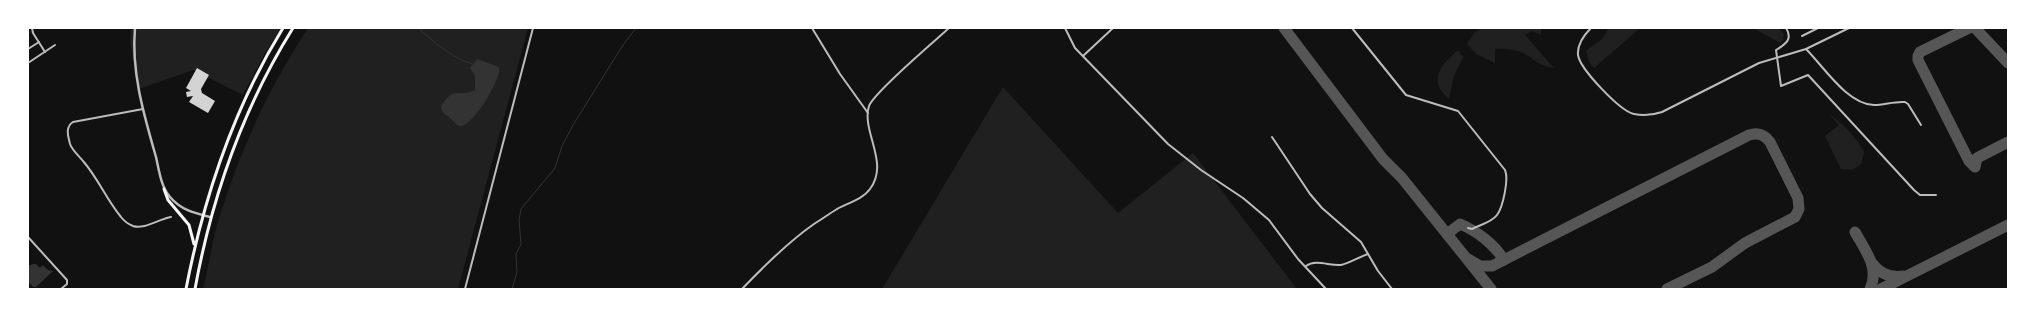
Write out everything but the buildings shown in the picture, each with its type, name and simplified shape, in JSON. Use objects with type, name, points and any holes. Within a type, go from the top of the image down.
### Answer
[{"type":"main road","points":[[186,289],[194,244],[219,161],[233,125],[264,60],[283,28]]},
{"type":"main road","points":[[195,289],[210,217],[228,161],[242,124],[267,73],[293,28]]},
{"type":"main road","points":[[164,189],[168,200],[188,225],[194,244]]},
{"type":"street","points":[[32,28],[33,34],[45,52]]},
{"type":"street","points":[[135,28],[135,73],[164,189],[169,197],[182,208],[210,217]]},
{"type":"street","points":[[465,289],[533,28]]},
{"type":"street","points":[[742,289],[759,271],[808,228],[836,210],[860,198],[870,189],[874,182],[876,150],[868,113],[840,74],[812,28]]},
{"type":"street","points":[[868,113],[870,105],[876,97],[949,28]]},
{"type":"street","points":[[1065,28],[1071,43],[1168,144],[1201,170],[1243,198],[1269,220],[1326,289]]},
{"type":"street","points":[[1083,56],[1113,28]]},
{"type":"street","points":[[1352,28],[1406,95],[1458,111],[1505,170],[1507,176],[1506,186],[1498,215],[1472,229],[1468,228]]},
{"type":"street","points":[[1591,28],[1585,34],[1580,44],[1578,55],[1580,61],[1600,86],[1623,108],[1634,114],[1652,115],[1662,112],[1759,63],[1778,56],[1806,49],[1849,28]]},
{"type":"street","points":[[1786,28],[1789,33],[1789,40],[1787,44],[1776,50],[1781,86],[1808,75],[1914,190],[1920,195],[1936,195]]},
{"type":"street","points":[[1802,36],[1818,28]]},
{"type":"street","points":[[28,49],[39,42]]},
{"type":"street","points":[[28,63],[55,45]]},
{"type":"street","points":[[1806,49],[1849,96],[1864,103],[1873,105],[1905,102],[1908,104],[1921,126]]},
{"type":"street","points":[[143,109],[73,122],[69,125],[68,129],[70,144],[94,175],[120,216],[128,223],[137,227],[158,219],[171,217]]},
{"type":"street","points":[[1272,137],[1322,208],[1356,237],[1392,289]]},
{"type":"street","points":[[28,237],[67,280],[66,284],[61,289]]},
{"type":"street","points":[[1306,266],[1317,263],[1339,265],[1347,264],[1368,254]]},
{"type":"shaded area","points":[[131,28],[281,28],[265,53],[243,95],[193,70],[139,89],[130,42]]},
{"type":"shaded area","points":[[308,28],[528,28],[458,289],[203,289],[218,221],[238,164],[269,94]]},
{"type":"shaded area","points":[[1481,28],[1541,28],[1541,35],[1532,31],[1525,35],[1554,68],[1541,64],[1523,53],[1513,50],[1495,49],[1495,63],[1476,54],[1467,44],[1474,33]]},
{"type":"shaded area","points":[[1609,28],[1640,28],[1594,68],[1589,62],[1586,51],[1602,39]]},
{"type":"shaded area","points":[[1753,28],[1778,28],[1784,34],[1783,40],[1780,43]]},
{"type":"shaded area","points":[[1458,50],[1463,57],[1454,76],[1449,99],[1442,92],[1439,85],[1439,73],[1446,61]]},
{"type":"shaded area","points":[[477,59],[499,67],[499,73],[491,92],[478,112],[465,125],[460,126],[443,113],[441,107],[445,100],[453,94],[475,90],[475,76],[470,68]]},
{"type":"shaded area","points":[[1003,87],[1118,213],[1193,153],[1297,289],[882,289]]},
{"type":"shaded area","points":[[1829,114],[1849,131],[1864,152],[1861,164],[1852,170],[1841,169],[1825,136],[1839,125]]},
{"type":"shaded area","points":[[36,264],[40,268],[43,265],[48,270],[53,271],[36,287],[33,287],[28,281],[28,266]]},
{"type":"waterway","points":[[418,28],[457,58],[472,64]]},
{"type":"waterway","points":[[512,289],[517,272],[516,254],[521,244],[519,220],[521,209],[555,168],[562,146],[573,125],[623,45],[636,28]]},
{"type":"taxiway","points":[[1284,28],[1383,159],[1402,178],[1491,289]]},
{"type":"taxiway","points":[[1969,28],[1920,52],[1918,60],[1969,161],[1975,167],[1977,158],[2008,142]]},
{"type":"taxiway","points":[[1975,28],[2008,63]]},
{"type":"taxiway","points":[[1468,259],[1480,266],[1492,266],[1749,135],[1758,134],[1764,136],[1770,142],[1798,198],[1799,209],[1795,217],[1745,243],[1712,267],[1667,289]]},
{"type":"taxiway","points":[[1447,234],[1460,224],[1479,234],[1490,243],[1504,260]]},
{"type":"taxiway","points":[[1881,289],[2008,225]]},
{"type":"taxiway","points":[[1855,232],[1867,252],[1872,266],[1873,281],[1870,289]]},
{"type":"taxiway","points":[[1872,263],[1878,270],[1890,276],[1903,276]]}]
